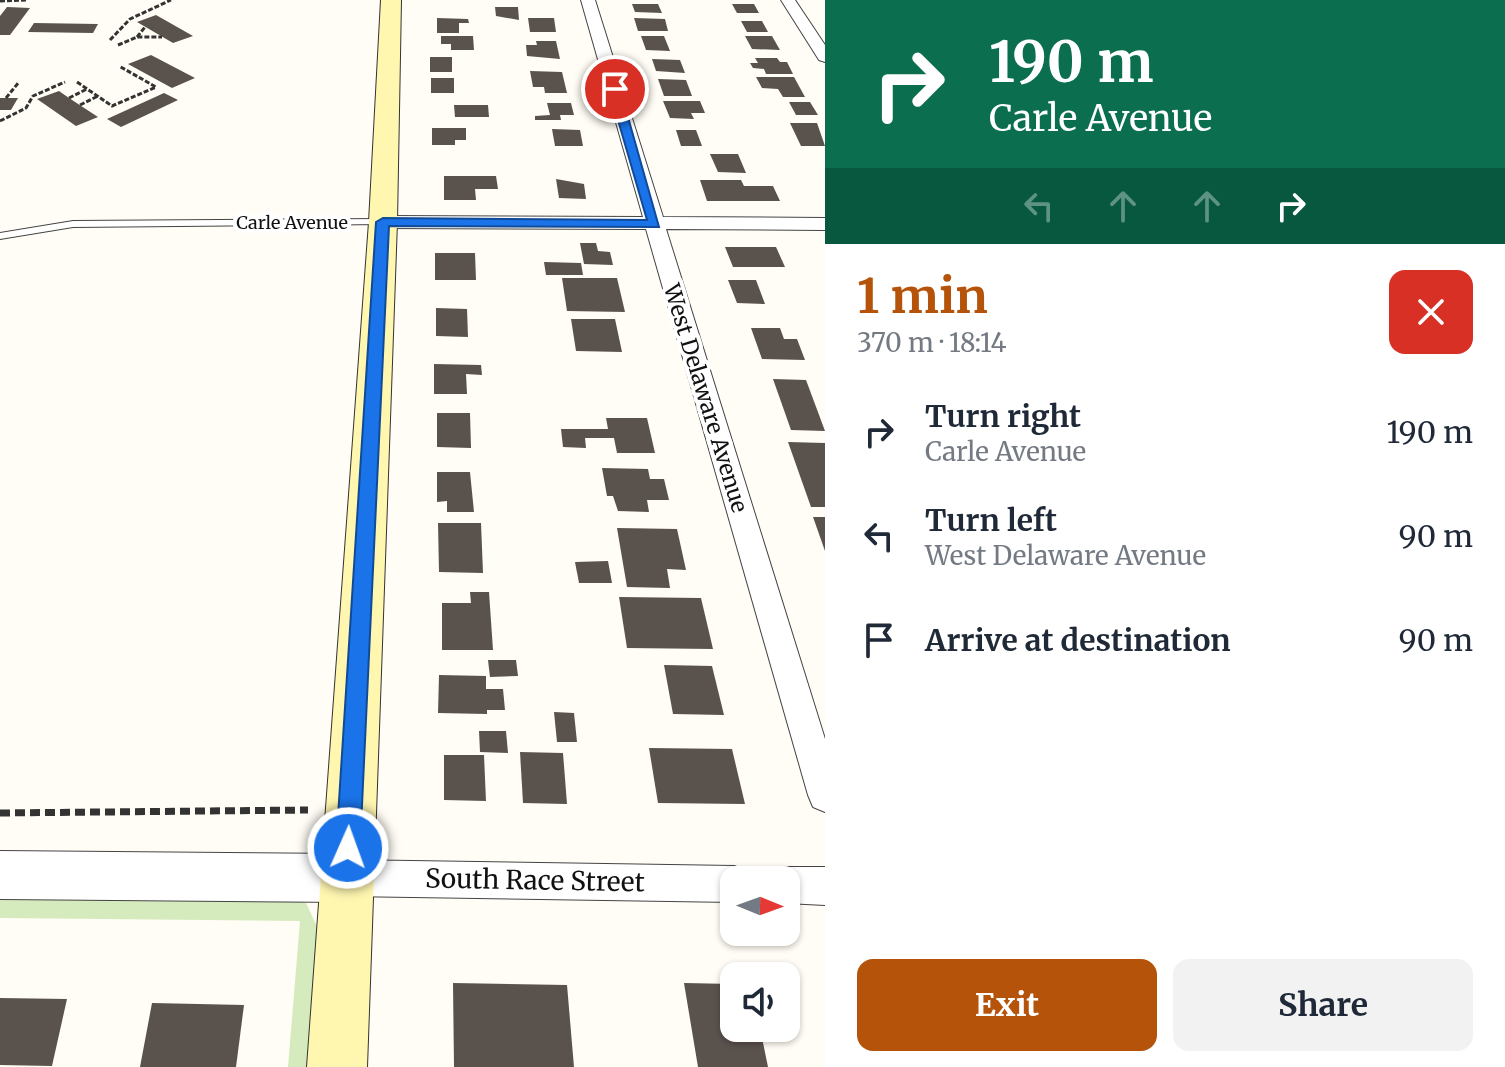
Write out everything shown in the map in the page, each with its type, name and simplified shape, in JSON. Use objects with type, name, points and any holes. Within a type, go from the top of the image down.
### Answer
[{"type":"main road","points":[[337,1067],[383,222],[391,0]]},
{"type":"street","name":"West Delaware Avenue","points":[[588,0],[825,795]]},
{"type":"street","points":[[788,0],[825,57]]},
{"type":"street","name":"Carle Avenue","points":[[383,222],[825,224]]},
{"type":"street","name":"South Race Street","points":[[0,875],[720,884]]},
{"type":"street","points":[[800,885],[825,886]]},
{"type":"lane","name":"Carle Avenue","points":[[0,236],[73,224],[383,222]]},
{"type":"path","points":[[0,1],[27,0]]},
{"type":"path","points":[[110,40],[130,19],[171,0]]},
{"type":"path","points":[[137,37],[145,27]]},
{"type":"path","points":[[118,45],[137,37],[162,37]]},
{"type":"path","points":[[112,106],[156,87],[119,66]]},
{"type":"path","points":[[6,98],[19,82]]},
{"type":"path","points":[[0,121],[26,108],[33,96],[65,82]]},
{"type":"path","points":[[77,82],[122,112]]},
{"type":"path","points":[[69,98],[88,89]]},
{"type":"path","points":[[80,105],[99,96]]},
{"type":"path","points":[[0,813],[308,810]]},
{"type":"green space","points":[[0,895],[271,896],[306,903],[322,937],[317,1067],[288,1067],[300,921],[0,918]]},
{"type":"building","points":[[632,4],[658,4],[662,13],[635,12]]},
{"type":"building","points":[[732,4],[754,4],[759,13],[737,13]]},
{"type":"building","points":[[7,7],[30,8],[10,35],[0,35],[0,16]]},
{"type":"building","points":[[495,7],[518,7],[519,20],[496,16]]},
{"type":"building","points":[[156,15],[193,36],[173,43],[137,22]]},
{"type":"building","points":[[437,18],[468,19],[469,23],[459,23],[459,33],[437,33]]},
{"type":"building","points":[[528,18],[554,18],[556,32],[530,32]]},
{"type":"building","points":[[634,18],[665,19],[668,31],[638,31]]},
{"type":"building","points":[[741,21],[762,21],[768,32],[747,32]]},
{"type":"building","points":[[34,23],[98,24],[93,33],[28,32]]},
{"type":"building","points":[[441,36],[473,36],[474,50],[451,50],[451,44],[441,44]]},
{"type":"building","points":[[641,36],[664,36],[670,51],[646,50]]},
{"type":"building","points":[[745,36],[772,36],[780,50],[752,49]]},
{"type":"building","points":[[536,41],[556,41],[560,59],[527,56],[526,45],[537,45]]},
{"type":"building","points":[[151,55],[195,78],[172,88],[128,64]]},
{"type":"building","points":[[430,57],[452,57],[452,72],[430,72]]},
{"type":"building","points":[[755,58],[777,58],[780,62],[787,62],[793,74],[766,74],[764,69],[753,68],[750,63],[758,63]]},
{"type":"building","points":[[652,59],[680,60],[685,73],[656,71]]},
{"type":"building","points":[[530,71],[562,72],[567,93],[545,93],[544,87],[533,87]]},
{"type":"building","points":[[756,77],[794,77],[805,97],[783,97],[778,89],[762,88]]},
{"type":"building","points":[[431,78],[454,78],[454,93],[431,93]]},
{"type":"building","points":[[658,79],[686,80],[692,96],[664,96]]},
{"type":"building","points":[[59,91],[98,117],[76,126],[37,99]]},
{"type":"building","points":[[164,93],[178,100],[121,127],[107,119]]},
{"type":"building","points":[[0,98],[18,98],[11,110],[0,110]]},
{"type":"building","points":[[663,101],[700,101],[705,113],[691,113],[694,119],[670,118]]},
{"type":"building","points":[[789,102],[810,102],[818,115],[796,115]]},
{"type":"building","points":[[547,103],[571,103],[574,115],[560,115],[561,120],[535,120],[535,116],[550,115]]},
{"type":"building","points":[[454,105],[488,105],[489,117],[455,117]]},
{"type":"building","points":[[790,123],[817,123],[825,146],[801,146]]},
{"type":"building","points":[[432,128],[466,128],[466,140],[455,140],[455,145],[432,145]]},
{"type":"building","points":[[552,129],[580,130],[583,146],[555,146]]},
{"type":"building","points":[[676,130],[696,130],[702,146],[681,146]]},
{"type":"building","points":[[710,154],[738,154],[746,173],[718,172]]},
{"type":"building","points":[[444,176],[496,176],[498,189],[475,189],[476,200],[444,200]]},
{"type":"building","points":[[556,179],[584,184],[586,199],[559,198]]},
{"type":"building","points":[[700,180],[741,180],[744,186],[773,186],[780,201],[707,201]]},
{"type":"building","points":[[580,243],[596,243],[598,251],[610,252],[613,265],[584,264]]},
{"type":"building","points":[[725,247],[776,247],[785,267],[733,267]]},
{"type":"building","points":[[435,253],[475,253],[476,280],[435,280]]},
{"type":"building","points":[[544,262],[581,263],[583,275],[546,275]]},
{"type":"building","points":[[562,278],[617,278],[625,312],[567,311]]},
{"type":"building","points":[[728,280],[756,280],[765,304],[737,303]]},
{"type":"building","points":[[436,308],[467,309],[468,337],[436,336]]},
{"type":"building","points":[[571,319],[615,319],[622,352],[576,351]]},
{"type":"building","points":[[751,328],[780,328],[784,339],[797,339],[805,360],[762,359]]},
{"type":"building","points":[[434,364],[481,365],[482,375],[466,374],[467,394],[434,394]]},
{"type":"building","points":[[773,379],[806,380],[825,431],[791,430]]},
{"type":"building","points":[[437,413],[470,413],[471,448],[437,447]]},
{"type":"building","points":[[606,418],[647,418],[655,453],[617,453],[614,438],[585,438],[586,448],[563,447],[561,429],[608,429]]},
{"type":"building","points":[[788,442],[825,443],[825,507],[811,507]]},
{"type":"building","points":[[602,468],[648,469],[650,479],[664,479],[669,500],[647,500],[649,512],[618,511],[613,496],[607,496]]},
{"type":"building","points":[[437,472],[470,472],[474,512],[447,512],[447,501],[437,502]]},
{"type":"building","points":[[813,517],[825,517],[825,551]]},
{"type":"building","points":[[438,523],[481,523],[483,573],[439,572]]},
{"type":"building","points":[[617,528],[677,529],[686,570],[667,569],[670,588],[627,587]]},
{"type":"building","points":[[608,561],[612,583],[579,583],[575,562]]},
{"type":"building","points":[[470,592],[489,592],[493,650],[442,650],[442,603],[471,603]]},
{"type":"building","points":[[619,597],[701,598],[713,649],[627,648]]},
{"type":"building","points":[[488,660],[516,660],[518,676],[490,677]]},
{"type":"building","points":[[664,665],[712,666],[724,715],[673,714]]},
{"type":"building","points":[[439,675],[486,676],[486,689],[503,689],[505,710],[487,710],[487,714],[438,713]]},
{"type":"building","points":[[554,712],[574,713],[577,742],[557,742]]},
{"type":"building","points":[[479,731],[506,731],[508,753],[480,752]]},
{"type":"building","points":[[649,748],[732,749],[745,804],[658,803]]},
{"type":"building","points":[[520,752],[563,753],[567,804],[523,803]]},
{"type":"building","points":[[444,755],[484,755],[486,801],[444,800]]},
{"type":"building","points":[[453,983],[567,985],[574,1067],[454,1067]]},
{"type":"building","points":[[684,983],[720,984],[720,1042],[763,1042],[768,1067],[698,1067]]},
{"type":"building","points":[[0,998],[67,999],[52,1066],[0,1065]]},
{"type":"building","points":[[152,1003],[244,1005],[236,1067],[140,1067]]},
{"type":"route","points":[[348,848],[383,222],[654,224],[615,89]]}]
